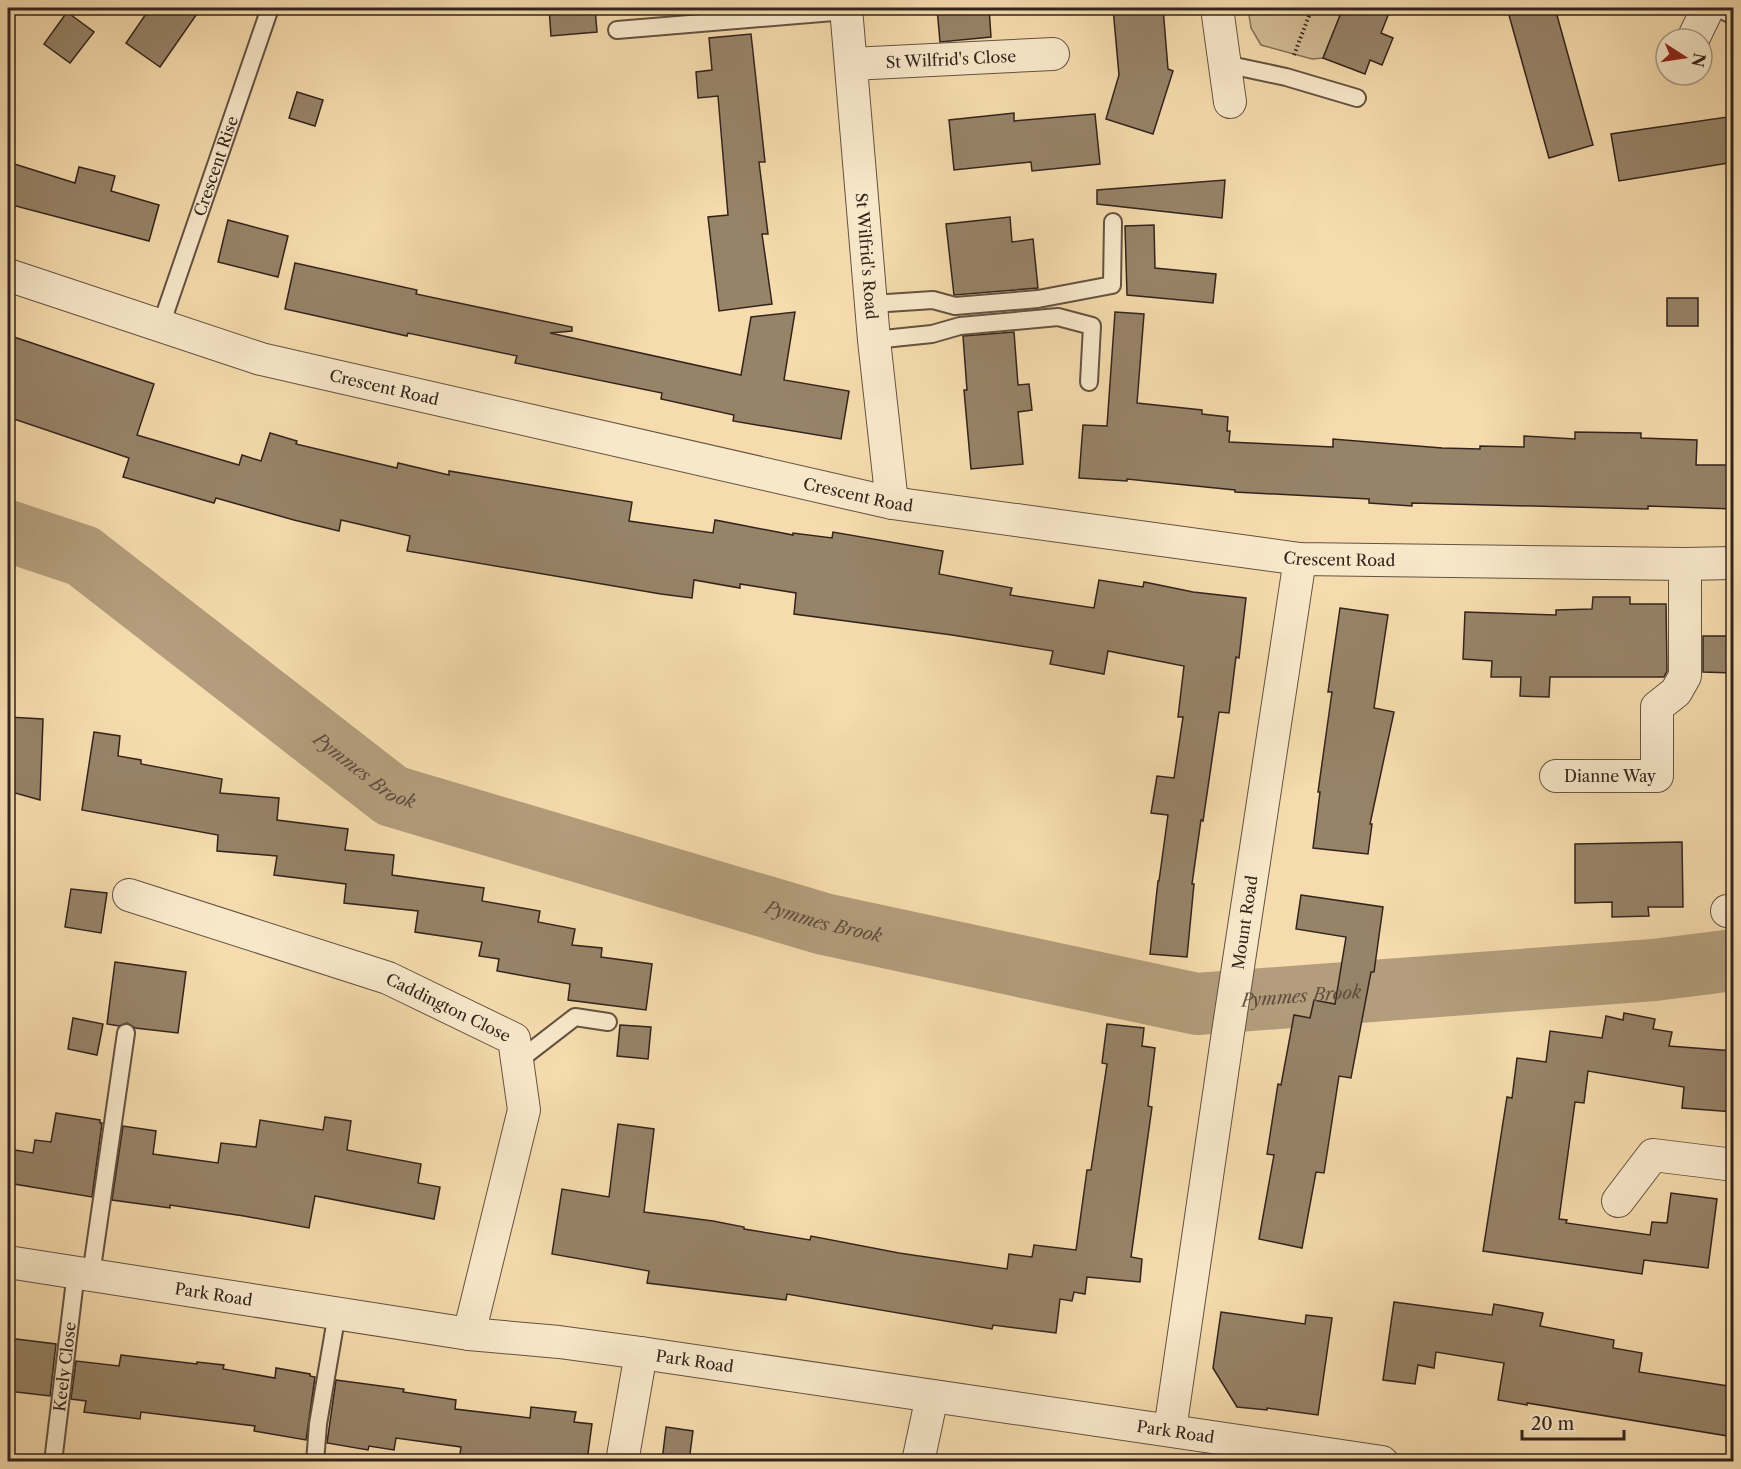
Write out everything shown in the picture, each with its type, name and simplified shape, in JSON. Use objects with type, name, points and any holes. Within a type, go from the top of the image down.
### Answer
[{"type":"street","points":[[1217,8],[1230,102]]},
{"type":"street","points":[[1698,27],[1707,8]]},
{"type":"street","name":"St Wilfrid's Road","points":[[846,9],[874,340],[892,503]]},
{"type":"street","name":"St Wilfrid's Close","points":[[851,64],[1053,54]]},
{"type":"street","name":"Crescent Road","points":[[8,275],[261,359],[892,503],[1299,559],[1734,563]]},
{"type":"street","name":"Mount Road","points":[[1170,1430],[1299,559]]},
{"type":"street","name":"Dianne Way","points":[[1556,776],[1657,776],[1657,707],[1676,692],[1685,676],[1685,564]]},
{"type":"street","name":"Caddington Close","points":[[129,895],[388,978],[514,1039],[524,1110],[469,1334]]},
{"type":"street","points":[[1618,1200],[1653,1155],[1734,1165]]},
{"type":"street","name":"Park Road","points":[[8,1262],[469,1334],[559,1342],[640,1353],[1382,1461]]},
{"type":"street","points":[[622,1461],[640,1353]]},
{"type":"street","points":[[918,1461],[932,1395]]},
{"type":"lane","name":"Crescent Rise","points":[[161,325],[270,8]]},
{"type":"lane","points":[[1718,8],[1734,16]]},
{"type":"lane","points":[[617,30],[846,9]]},
{"type":"lane","points":[[1225,64],[1286,77],[1357,99]]},
{"type":"lane","points":[[872,304],[933,300],[955,306],[1038,299],[1112,285],[1113,222]]},
{"type":"lane","points":[[874,340],[932,334],[960,326],[1058,317],[1092,326],[1089,382]]},
{"type":"lane","points":[[518,1061],[575,1017],[608,1022]]},
{"type":"lane","name":"Keely Close","points":[[53,1461],[126,1033]]},
{"type":"lane","points":[[315,1461],[318,1424],[337,1313]]},
{"type":"path","points":[[1286,77],[1312,8]]},
{"type":"shaded area","points":[[1248,8],[1343,8],[1323,58],[1312,59],[1261,45],[1251,28]]},
{"type":"building","points":[[150,8],[201,8],[160,67],[126,43]]},
{"type":"building","points":[[549,8],[595,8],[597,32],[551,36]]},
{"type":"building","points":[[937,8],[989,8],[991,37],[940,42]]},
{"type":"building","points":[[1113,8],[1163,8],[1168,69],[1173,71],[1153,134],[1106,119],[1119,75]]},
{"type":"building","points":[[1343,8],[1391,8],[1381,33],[1393,38],[1382,65],[1370,60],[1365,74],[1323,58]]},
{"type":"building","points":[[1507,8],[1555,8],[1593,145],[1549,158]]},
{"type":"building","points":[[67,12],[94,32],[70,63],[44,44]]},
{"type":"building","points":[[751,34],[765,162],[759,162],[768,234],[762,234],[772,304],[719,311],[708,217],[728,215],[718,96],[698,98],[696,72],[712,70],[709,38]]},
{"type":"building","points":[[297,92],[323,100],[315,126],[289,118]]},
{"type":"building","points":[[1014,113],[1014,121],[1095,114],[1100,164],[1032,171],[1031,162],[954,170],[949,120]]},
{"type":"building","points":[[1734,116],[1734,162],[1619,181],[1611,134]]},
{"type":"building","points":[[8,162],[75,183],[79,167],[115,176],[111,191],[159,205],[149,241],[8,204]]},
{"type":"building","points":[[1225,180],[1222,218],[1097,204],[1097,190]]},
{"type":"building","points":[[1010,217],[1012,242],[1033,239],[1038,288],[954,295],[946,224]]},
{"type":"building","points":[[228,220],[288,236],[278,277],[218,262]]},
{"type":"building","points":[[1154,225],[1155,268],[1216,274],[1213,303],[1127,295],[1125,226]]},
{"type":"building","points":[[295,263],[417,290],[416,294],[572,327],[572,331],[550,333],[741,375],[751,317],[795,312],[784,380],[849,391],[841,439],[733,421],[734,415],[661,399],[662,393],[515,363],[517,356],[408,333],[407,336],[285,309]]},
{"type":"building","points":[[1667,298],[1698,298],[1698,326],[1667,326]]},
{"type":"building","points":[[1115,312],[1144,314],[1137,403],[1202,410],[1202,414],[1228,417],[1229,442],[1333,447],[1333,439],[1480,449],[1480,446],[1524,447],[1524,436],[1575,439],[1575,432],[1641,433],[1641,438],[1697,440],[1696,465],[1734,465],[1734,509],[1412,503],[1412,506],[1369,503],[1369,499],[1235,492],[1235,490],[1127,479],[1127,481],[1079,478],[1083,425],[1107,426]]},
{"type":"building","points":[[1014,332],[1018,385],[1029,384],[1032,410],[1018,412],[1023,464],[971,469],[964,390],[967,390],[963,336]]},
{"type":"building","points":[[8,335],[154,384],[137,435],[239,465],[242,455],[261,461],[270,433],[297,441],[296,444],[397,468],[398,463],[449,475],[449,471],[632,502],[629,521],[713,533],[715,520],[793,535],[793,533],[832,538],[833,532],[943,551],[939,574],[1012,588],[1010,595],[1094,608],[1099,580],[1143,587],[1144,582],[1193,592],[1246,598],[1239,658],[1236,657],[1229,713],[1219,712],[1203,821],[1201,820],[1192,884],[1194,884],[1187,957],[1150,954],[1168,815],[1151,813],[1157,776],[1174,778],[1183,717],[1178,717],[1184,666],[1108,651],[1104,674],[1050,664],[1053,651],[794,614],[796,593],[740,584],[740,588],[694,580],[692,598],[661,594],[407,551],[410,536],[341,520],[339,531],[216,498],[214,503],[123,477],[129,458],[8,417]]},
{"type":"building","points":[[1593,597],[1630,597],[1630,604],[1666,604],[1667,671],[1664,677],[1550,677],[1549,697],[1520,696],[1521,677],[1491,677],[1492,661],[1463,659],[1465,612],[1556,615],[1556,610],[1592,609]]},
{"type":"building","points":[[1340,608],[1388,615],[1374,708],[1394,712],[1370,824],[1372,824],[1368,854],[1313,848],[1320,792],[1318,792],[1332,692],[1328,692]]},
{"type":"building","points":[[1703,636],[1734,636],[1734,673],[1703,672]]},
{"type":"building","points":[[8,717],[43,719],[40,800],[8,791]]},
{"type":"building","points":[[94,732],[120,736],[118,756],[141,760],[141,764],[222,779],[220,793],[279,798],[277,820],[348,829],[345,850],[394,855],[392,875],[484,888],[482,901],[540,911],[538,922],[575,929],[572,945],[602,948],[601,957],[652,964],[646,1010],[568,1000],[570,984],[497,971],[499,959],[479,956],[482,942],[415,932],[418,911],[344,903],[346,884],[274,875],[277,856],[217,851],[218,835],[82,810]]},
{"type":"building","points":[[1682,842],[1683,907],[1648,907],[1649,916],[1612,917],[1612,902],[1575,903],[1575,844]]},
{"type":"building","points":[[71,889],[107,893],[101,933],[65,927]]},
{"type":"building","points":[[1301,895],[1383,907],[1374,972],[1371,972],[1351,1078],[1339,1076],[1324,1173],[1316,1172],[1302,1248],[1259,1239],[1274,1155],[1267,1154],[1278,1084],[1281,1085],[1294,1015],[1310,1018],[1314,1000],[1335,1004],[1346,937],[1296,929]]},
{"type":"building","points":[[115,962],[186,972],[178,1033],[135,1028],[127,1023],[119,1026],[107,1024]]},
{"type":"building","points":[[1624,1013],[1655,1019],[1653,1029],[1672,1032],[1669,1046],[1734,1051],[1734,1112],[1682,1108],[1684,1087],[1588,1071],[1584,1103],[1575,1102],[1559,1219],[1567,1220],[1566,1223],[1650,1235],[1652,1222],[1667,1223],[1671,1193],[1717,1199],[1708,1268],[1644,1260],[1642,1274],[1483,1251],[1507,1097],[1512,1098],[1517,1058],[1546,1062],[1550,1031],[1602,1038],[1606,1016],[1623,1020]]},
{"type":"building","points":[[73,1018],[103,1024],[97,1055],[68,1049]]},
{"type":"building","points":[[1107,1024],[1144,1028],[1142,1046],[1155,1048],[1148,1106],[1152,1107],[1131,1257],[1142,1259],[1140,1282],[1087,1277],[1085,1294],[1074,1292],[1072,1301],[1060,1299],[1056,1333],[993,1325],[992,1329],[787,1294],[786,1300],[647,1283],[649,1271],[552,1254],[562,1189],[609,1197],[618,1124],[654,1129],[644,1212],[713,1221],[744,1227],[744,1229],[810,1240],[811,1236],[899,1253],[1007,1269],[1009,1254],[1032,1257],[1034,1245],[1076,1250],[1087,1170],[1091,1170],[1107,1064],[1102,1063]]},
{"type":"building","points":[[620,1025],[651,1027],[648,1059],[617,1056]]},
{"type":"building","points":[[56,1113],[100,1120],[102,1123],[92,1197],[8,1183],[8,1149],[33,1153],[35,1140],[51,1142]]},
{"type":"building","points":[[325,1117],[351,1121],[347,1150],[421,1164],[418,1183],[440,1187],[434,1219],[315,1196],[309,1228],[170,1205],[170,1208],[112,1200],[123,1126],[156,1131],[153,1154],[218,1163],[221,1143],[256,1147],[260,1120],[323,1130]]},
{"type":"building","points":[[1394,1302],[1492,1315],[1494,1304],[1543,1313],[1540,1326],[1614,1340],[1613,1348],[1642,1353],[1639,1372],[1734,1387],[1734,1437],[1498,1400],[1504,1363],[1436,1352],[1434,1368],[1418,1365],[1415,1384],[1383,1380]]},
{"type":"building","points":[[1221,1312],[1305,1324],[1306,1315],[1332,1318],[1318,1415],[1267,1408],[1267,1410],[1237,1407],[1213,1368]]},
{"type":"building","points":[[8,1338],[56,1344],[50,1396],[8,1391]]},
{"type":"building","points":[[121,1355],[224,1365],[223,1369],[275,1378],[276,1368],[310,1374],[315,1377],[306,1440],[254,1431],[255,1426],[141,1412],[140,1419],[84,1412],[86,1401],[71,1399],[76,1361],[119,1366]]},
{"type":"building","points":[[336,1380],[404,1389],[403,1392],[456,1400],[455,1409],[530,1418],[531,1407],[576,1412],[574,1422],[592,1424],[587,1461],[459,1461],[461,1447],[396,1438],[394,1450],[369,1446],[368,1450],[327,1443]]},
{"type":"building","points":[[666,1427],[693,1431],[689,1461],[662,1461]]},
{"type":"waterway","name":"Pymmes Brook","points":[[8,531],[83,556],[392,796],[824,924],[1197,1004],[1654,970],[1734,960]]}]
